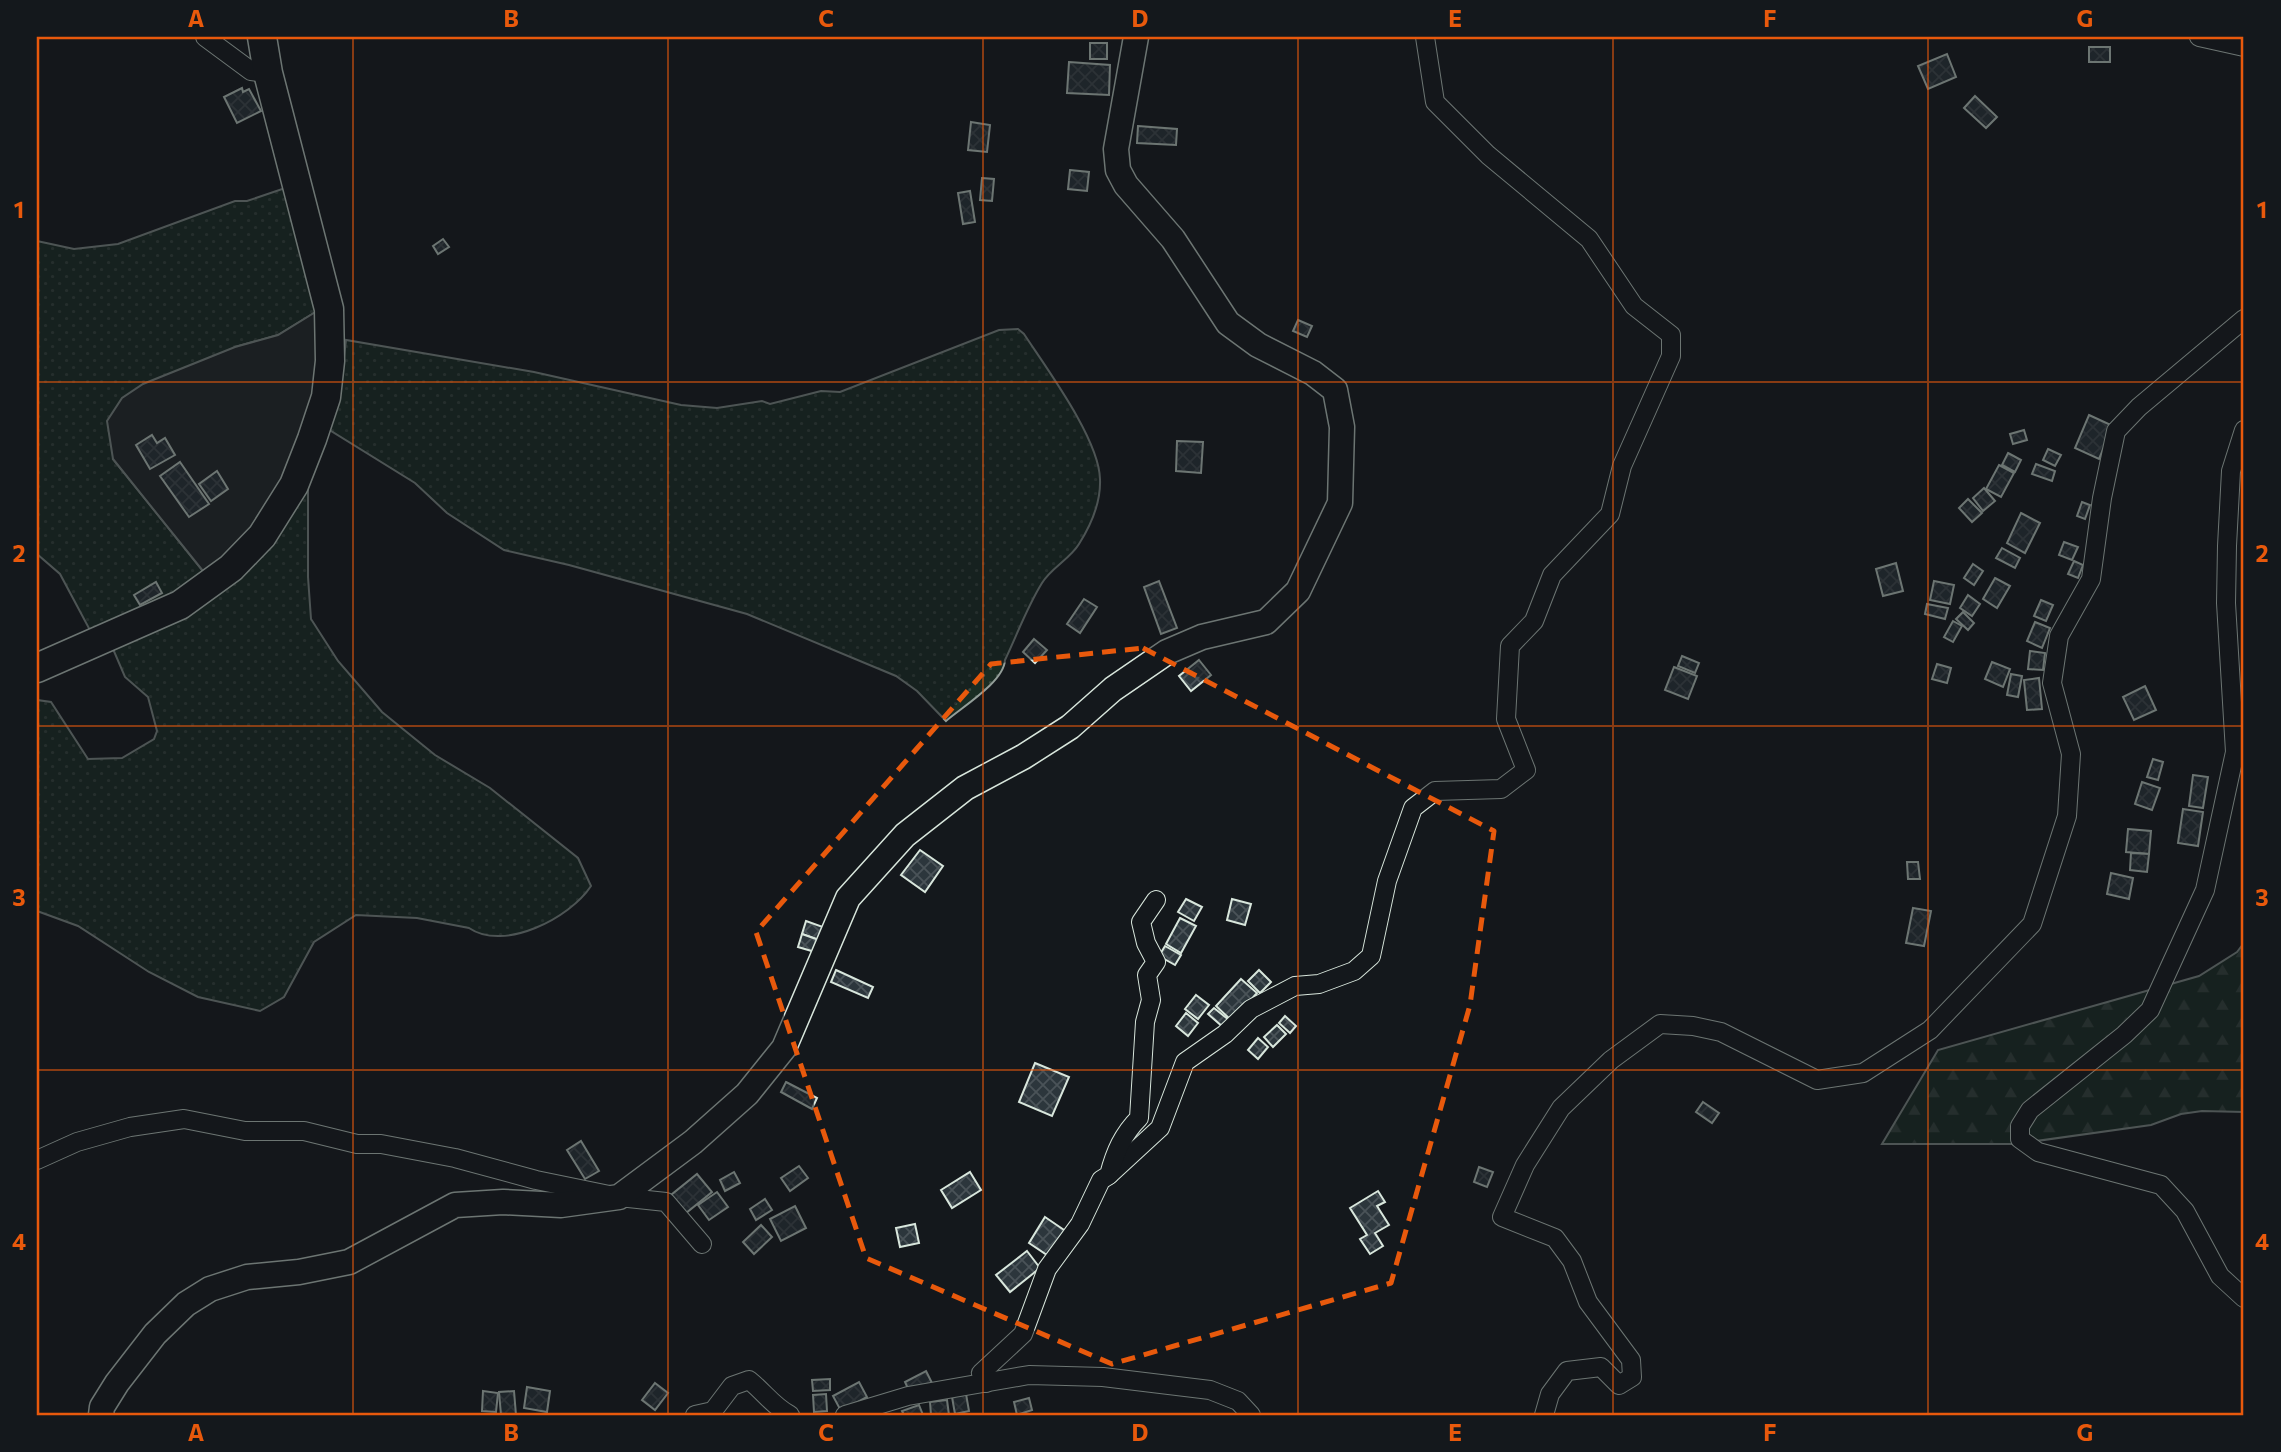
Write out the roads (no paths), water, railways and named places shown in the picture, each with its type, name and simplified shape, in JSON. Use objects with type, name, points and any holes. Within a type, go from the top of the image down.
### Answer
[{"type":"main road","points":[[37,668],[180,605],[231,568],[262,536],[294,485],[312,439],[326,397],[329,373],[329,309],[268,73],[262,37]]},
{"type":"main road","points":[[101,1415],[102,1407],[117,1383],[155,1334],[186,1304],[210,1289],[247,1276],[299,1272],[349,1262],[455,1205],[503,1202],[561,1205],[619,1196],[693,1142],[747,1094],[785,1048],[848,898],[905,835],[965,788],[1023,757],[1070,727],[1112,688],[1167,652],[1202,637],[1266,622],[1298,591],[1326,538],[1340,503],[1342,427],[1335,390],[1312,373],[1258,345],[1228,323],[1173,239],[1141,205],[1118,170],[1117,136],[1136,37]]},
{"type":"street","points":[[205,37],[251,71],[268,73]]},
{"type":"street","points":[[986,1383],[981,1373],[1023,1334],[1047,1269],[1080,1224],[1101,1180],[1160,1128],[1185,1062],[1225,1034],[1251,1009],[1295,986],[1319,984],[1354,971],[1371,956],[1387,881],[1413,808],[1435,791],[1501,789],[1526,770],[1506,719],[1510,646],[1534,621],[1552,575],[1610,514],[1622,466],[1671,356],[1671,335],[1634,306],[1589,239],[1488,155],[1435,102],[1425,37]]},
{"type":"street","points":[[2199,37],[2244,47]]},
{"type":"street","points":[[1544,1415],[1550,1394],[1567,1371],[1601,1367],[1619,1385],[1632,1377],[1631,1360],[1588,1302],[1572,1261],[1555,1238],[1502,1217],[1525,1165],[1561,1108],[1611,1060],[1660,1024],[1693,1026],[1721,1032],[1817,1080],[1863,1073],[1930,1030],[2032,924],[2067,816],[2071,754],[2052,683],[2059,636],[2091,579],[2102,498],[2116,431],[2139,407],[2244,319]]},
{"type":"street","points":[[2244,430],[2231,471],[2227,546],[2226,603],[2235,752],[2205,890],[2150,1010],[2124,1035],[2030,1110],[2020,1126],[2020,1139],[2038,1152],[2161,1185],[2185,1212],[2221,1276],[2244,1298]]},
{"type":"street","points":[[1109,1175],[1114,1154],[1128,1129],[1139,1118],[1145,1022],[1150,1000],[1147,975],[1156,962],[1146,943],[1141,922],[1156,900]]},
{"type":"street","points":[[37,1160],[77,1142],[130,1127],[184,1119],[245,1130],[304,1131],[357,1144],[382,1144],[619,1196],[666,1202],[702,1244]]},
{"type":"street","points":[[845,1415],[908,1396],[1029,1375],[1102,1377],[1210,1390],[1238,1401],[1251,1415]]},
{"type":"street","points":[[695,1415],[713,1411],[733,1386],[749,1380],[771,1397],[776,1408],[790,1415]]}]
